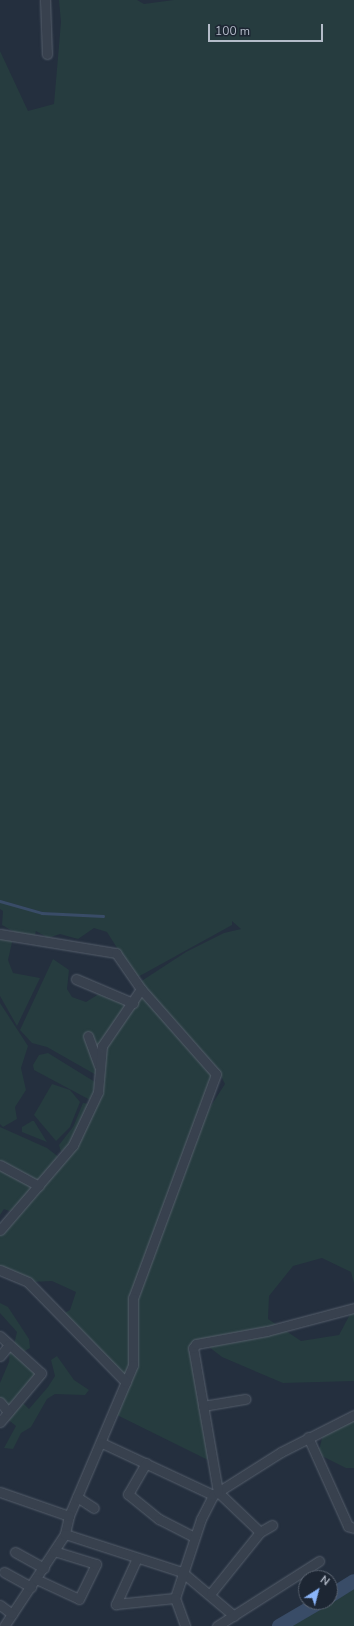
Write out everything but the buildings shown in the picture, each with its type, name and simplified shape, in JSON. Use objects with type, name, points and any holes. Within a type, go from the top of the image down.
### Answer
[{"type":"street","points":[[45,0],[47,54]]},
{"type":"street","points":[[0,934],[116,953],[141,989],[216,1074],[133,1298],[130,1319],[134,1358],[126,1382],[102,1443],[69,1516],[65,1534],[44,1568],[4,1626]]},
{"type":"street","points":[[76,979],[133,1003]]},
{"type":"street","points":[[0,1230],[39,1186],[82,1128],[98,1092],[104,1041],[133,1003],[141,989]]},
{"type":"street","points":[[88,1036],[100,1069]]},
{"type":"street","points":[[0,1165],[39,1186]]},
{"type":"street","points":[[0,1270],[28,1282],[126,1382]]},
{"type":"street","points":[[216,1494],[193,1348],[196,1344],[267,1331],[354,1308]]},
{"type":"street","points":[[0,1336],[41,1373],[0,1422]]},
{"type":"street","points":[[0,1356],[9,1345]]},
{"type":"street","points":[[203,1406],[245,1399]]},
{"type":"street","points":[[0,1402],[8,1412]]},
{"type":"street","points":[[185,1626],[174,1598],[194,1537],[216,1494],[308,1437],[354,1416]]},
{"type":"street","points":[[308,1437],[348,1526],[354,1528]]},
{"type":"street","points":[[102,1443],[216,1494],[260,1532]]},
{"type":"street","points":[[146,1463],[128,1494],[160,1519],[194,1537]]},
{"type":"street","points":[[0,1492],[69,1516]]},
{"type":"street","points":[[77,1497],[94,1508]]},
{"type":"street","points":[[211,1593],[260,1532],[272,1525]]},
{"type":"street","points":[[65,1534],[182,1572],[211,1593],[234,1616]]},
{"type":"street","points":[[4,1572],[79,1599],[96,1564],[54,1551]]},
{"type":"street","points":[[15,1552],[44,1568]]},
{"type":"street","points":[[138,1558],[116,1604],[174,1598]]},
{"type":"street","points":[[218,1626],[319,1562]]},
{"type":"street","points":[[0,1605],[12,1614]]},
{"type":"green space","points":[[59,0],[137,0],[144,4],[174,0],[354,0],[354,1283],[351,1272],[322,1258],[293,1266],[269,1296],[268,1319],[301,1341],[339,1335],[354,1307],[354,1381],[283,1383],[222,1357],[200,1340],[193,1342],[210,1461],[115,1414],[128,1382],[133,1309],[205,1115],[225,1084],[217,1068],[140,982],[186,952],[224,933],[241,929],[232,921],[232,925],[136,978],[107,932],[94,928],[78,939],[60,934],[48,938],[36,931],[34,937],[16,933],[2,925],[3,911],[0,909],[0,902],[42,914],[104,917],[42,912],[0,900],[0,51],[28,111],[54,104],[61,22]]},
{"type":"green space","points":[[0,936],[13,938],[8,960],[13,973],[40,978],[17,1026],[0,996]]},
{"type":"green space","points":[[53,959],[69,970],[67,989],[72,997],[86,1002],[102,992],[127,1003],[103,1040],[98,1076],[47,1047],[32,1043],[20,1030]]},
{"type":"green space","points":[[143,993],[213,1074],[129,1309],[131,1358],[126,1377],[63,1314],[70,1310],[76,1292],[52,1281],[31,1282],[0,1268],[0,1234],[39,1189],[94,1108],[102,1052]]},
{"type":"green space","points":[[0,1003],[28,1046],[21,1068],[26,1090],[15,1107],[17,1119],[3,1127],[0,1124]]},
{"type":"green space","points":[[48,1053],[95,1082],[92,1101],[34,1070],[33,1065],[39,1055]]},
{"type":"green space","points":[[52,1084],[70,1090],[80,1102],[70,1127],[56,1141],[34,1115]]},
{"type":"green space","points":[[83,1103],[90,1104],[70,1144],[61,1152],[59,1145],[73,1127]]},
{"type":"green space","points":[[34,1121],[47,1142],[22,1132],[22,1127]]},
{"type":"green space","points":[[0,1127],[47,1148],[60,1158],[37,1181],[0,1162]]},
{"type":"green space","points":[[0,1168],[31,1184],[33,1190],[12,1212],[4,1209],[0,1215]]},
{"type":"green space","points":[[0,1303],[8,1307],[29,1339],[30,1348],[23,1352],[14,1344],[17,1332],[0,1313]]},
{"type":"green space","points":[[10,1347],[38,1373],[7,1407],[0,1400],[0,1383],[9,1362]]},
{"type":"green space","points":[[57,1356],[74,1380],[89,1390],[85,1395],[55,1394],[47,1399],[31,1427],[21,1433],[13,1449],[4,1448],[16,1426],[6,1418],[20,1400],[29,1409],[48,1387],[55,1376],[51,1360]]},
{"type":"green space","points":[[354,1412],[354,1468],[346,1468],[318,1454],[324,1431]]},
{"type":"green space","points":[[354,1582],[354,1626],[279,1626],[306,1610],[338,1610],[338,1591]]},
{"type":"waterway","points":[[0,901],[42,913],[103,916]]},
{"type":"waterway","points":[[338,1591],[354,1581]]},
{"type":"waterway","points":[[279,1626],[306,1610]]}]
